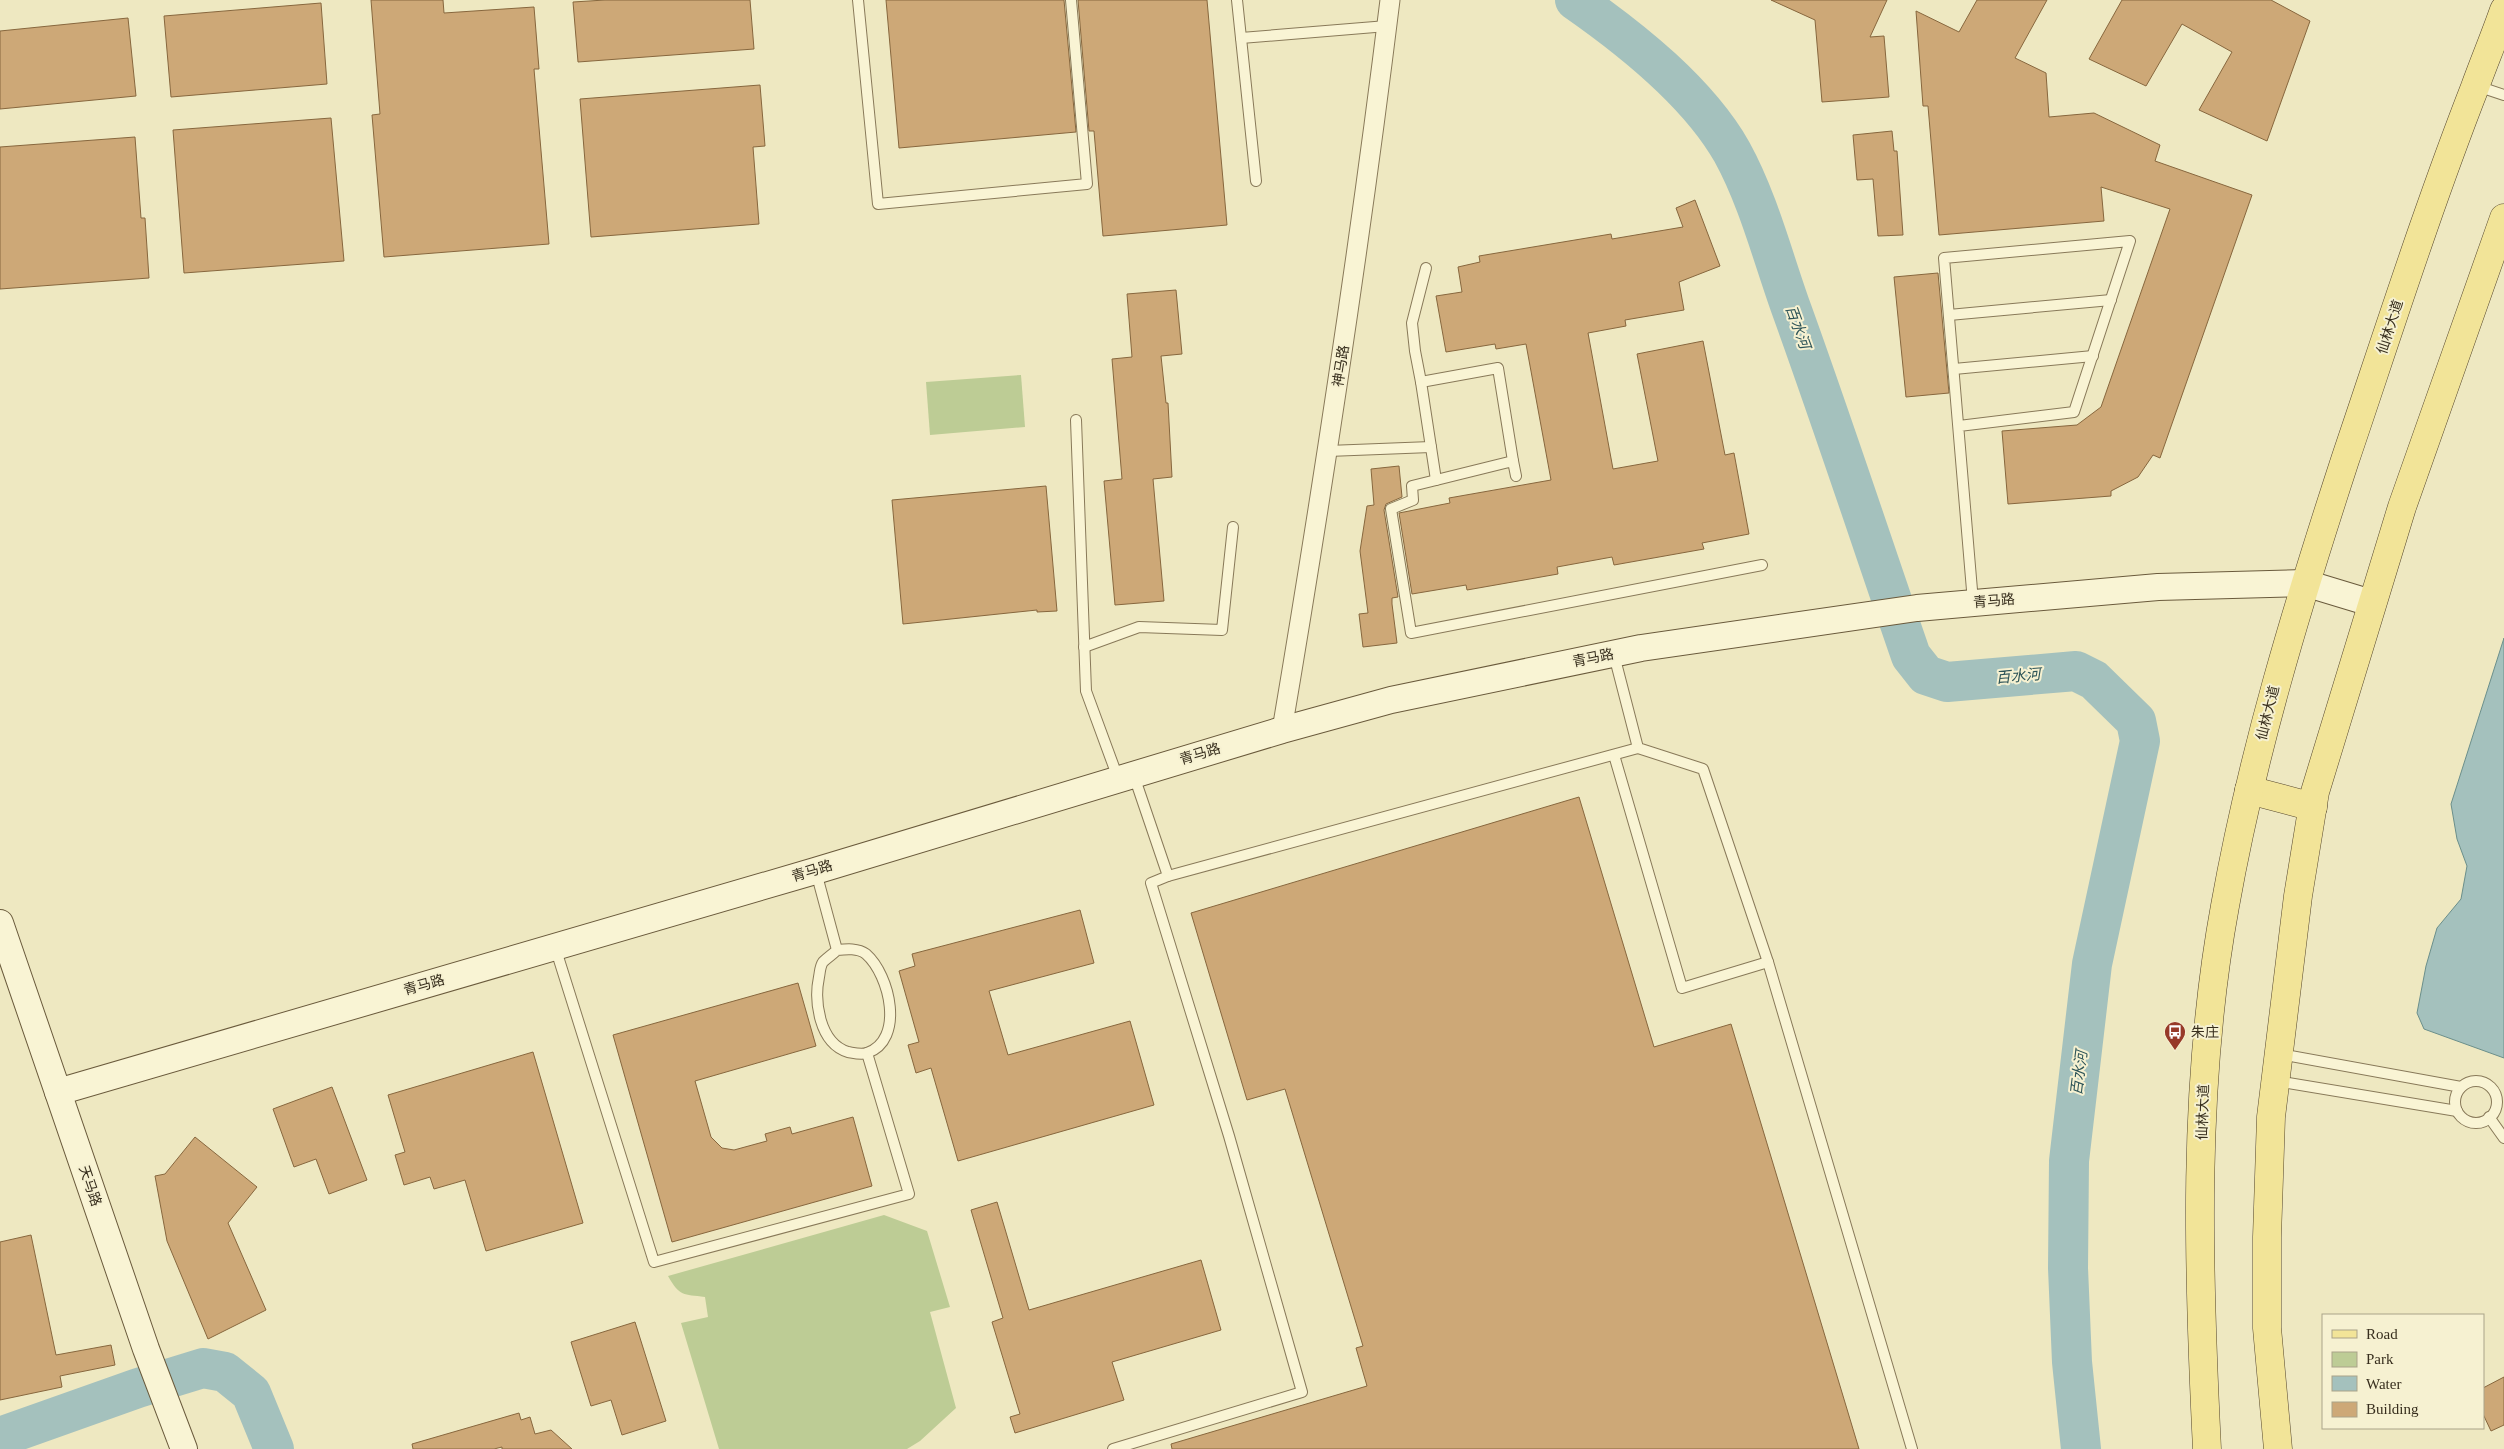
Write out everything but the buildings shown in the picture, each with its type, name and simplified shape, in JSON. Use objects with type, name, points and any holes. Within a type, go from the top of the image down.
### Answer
[{"type":"main road","name":"仙林大道","points":[[2207,1449],[2202,1355],[2202,1114],[2206,1050],[2224,908],[2249,790],[2277,676],[2305,583],[2400,297],[2475,85],[2504,10]]},
{"type":"main road","points":[[2278,1449],[2267,1328],[2267,1237],[2271,1117],[2298,896],[2315,792],[2371,603],[2402,507],[2504,218]]},
{"type":"main road","points":[[2249,790],[2313,808]]},
{"type":"street","name":"神马路","points":[[1282,730],[1358,254],[1389,0]]},
{"type":"street","name":"青马路","points":[[58,1092],[555,947],[1282,730],[1391,700],[1613,654],[1917,608],[2158,587],[2305,583],[2371,603]]},
{"type":"street","name":"天马路","points":[[0,923],[146,1349],[184,1449]]},
{"type":"lane","points":[[858,0],[878,204],[1087,184],[1071,0]]},
{"type":"lane","points":[[1237,0],[1256,181]]},
{"type":"lane","points":[[1242,38],[1387,26]]},
{"type":"lane","points":[[2475,85],[2504,95]]},
{"type":"lane","points":[[1959,426],[2074,412],[2130,240],[1944,258],[1973,603]]},
{"type":"lane","points":[[1426,268],[1412,323],[1436,480]]},
{"type":"lane","points":[[1950,315],[2110,300]]},
{"type":"lane","points":[[1954,369],[2092,356]]},
{"type":"lane","points":[[1421,382],[1498,368],[1516,476]]},
{"type":"lane","points":[[1076,420],[1086,691],[1126,777],[1168,876]]},
{"type":"lane","points":[[1328,451],[1431,447]]},
{"type":"lane","points":[[1513,461],[1412,486],[1413,500],[1391,508],[1411,633],[1762,565]]},
{"type":"lane","points":[[1084,647],[1139,627],[1222,630],[1233,527]]},
{"type":"lane","points":[[1613,654],[1638,748]]},
{"type":"lane","points":[[1112,1449],[1302,1392],[1230,1136],[1151,883],[1168,876],[1638,748],[1703,769],[1768,962],[1912,1449]]},
{"type":"lane","points":[[1614,755],[1682,988],[1768,962]]},
{"type":"lane","points":[[815,870],[837,950]]},
{"type":"lane","points":[[555,947],[654,1262],[909,1194],[867,1053]]},
{"type":"lane","points":[[854,949],[866,954],[879,972],[889,1001],[890,1026],[883,1042],[867,1053],[856,1054],[844,1050],[830,1039],[819,1013],[816,989],[822,963],[837,950],[854,949]]},
{"type":"lane","points":[[2275,1081],[2457,1111],[2469,1121],[2477,1123],[2489,1118],[2496,1109],[2497,1101],[2490,1086],[2475,1081],[2461,1088],[2278,1054]]},
{"type":"lane","points":[[2457,1111],[2455,1102],[2461,1088]]},
{"type":"lane","points":[[2489,1118],[2504,1138]]},
{"type":"green space","points":[[1021,375],[1025,427],[930,435],[926,382]]},
{"type":"green space","points":[[884,1215],[927,1231],[950,1307],[930,1312],[956,1408],[920,1441],[907,1449],[719,1449],[681,1323],[708,1317],[705,1297],[679,1291],[668,1276]]},
{"type":"water","points":[[2504,638],[2504,1058],[2424,1029],[2417,1013],[2426,966],[2437,928],[2461,899],[2467,866],[2457,839],[2451,804]]},
{"type":"waterway","name":"百水河","points":[[1575,0],[1662,68],[1701,108],[1732,152],[1750,189],[1765,229],[1911,656],[1926,675],[1947,682],[2076,671],[2094,680],[2136,721],[2140,741],[2092,964],[2069,1161],[2068,1268],[2072,1362],[2081,1449]]},
{"type":"waterway","points":[[0,1437],[138,1388],[203,1368],[225,1372],[251,1393],[274,1449]]},
{"type":"place","name":"朱庄","points":[[2175,1051]]}]
